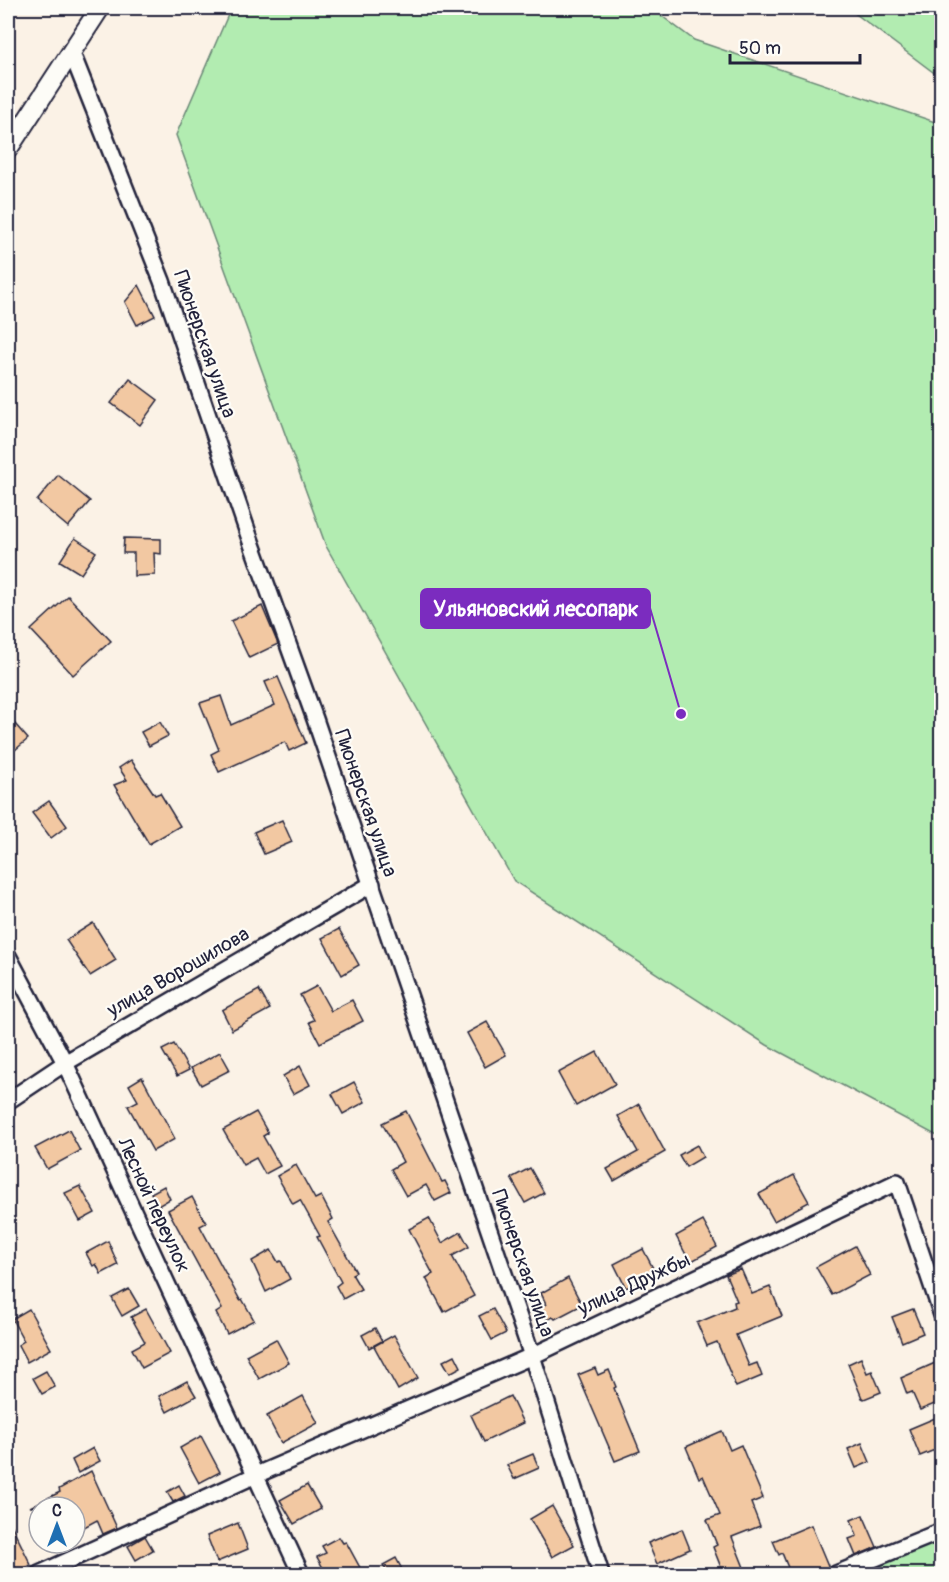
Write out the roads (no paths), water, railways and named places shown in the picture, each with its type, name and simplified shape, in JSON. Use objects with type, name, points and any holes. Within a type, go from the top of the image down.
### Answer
[{"type":"street","points":[[8,149],[100,8]]},
{"type":"street","name":"Пионерская улица","points":[[72,51],[162,280],[249,536],[372,884],[532,1356],[601,1575]]},
{"type":"street","name":"улица Ворошилова","points":[[8,1101],[65,1062],[372,884]]},
{"type":"street","name":"Лесной переулок","points":[[8,956],[65,1062],[302,1575]]},
{"type":"street","name":"улица Дружбы","points":[[39,1575],[256,1475],[532,1356],[897,1182],[942,1315]]},
{"type":"street","points":[[837,1575],[942,1531]]},
{"type":"place","name":"Ульяновский лесопарк","points":[[681,714]]}]
